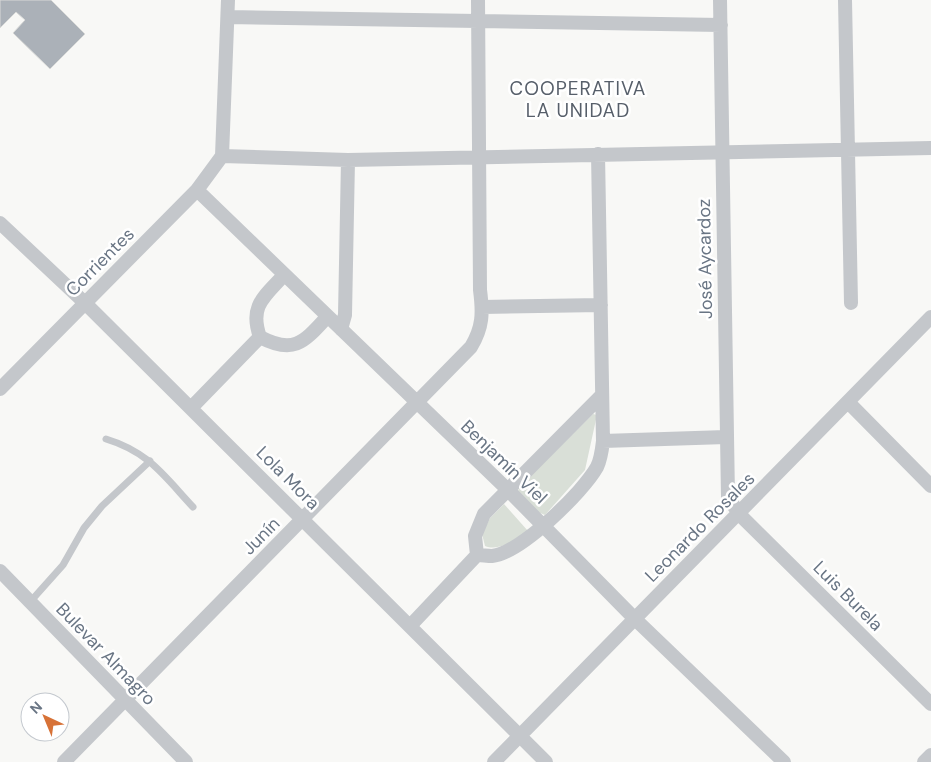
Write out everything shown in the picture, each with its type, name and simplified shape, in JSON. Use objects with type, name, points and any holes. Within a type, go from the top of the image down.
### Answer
[{"type":"street","points":[[228,0],[222,156],[348,160],[931,148]]},
{"type":"street","points":[[478,0],[482,307],[601,305]]},
{"type":"street","name":"José Aycardoz","points":[[720,0],[728,497],[739,514]]},
{"type":"street","points":[[845,0],[851,303]]},
{"type":"street","points":[[228,17],[721,26]]},
{"type":"street","points":[[477,555],[493,556],[504,552],[542,526],[555,516],[588,480],[597,466],[603,441],[598,154]]},
{"type":"street","name":"Corrientes","points":[[0,390],[197,190],[222,156]]},
{"type":"street","points":[[341,329],[345,315],[348,160]]},
{"type":"street","name":"Benjamín Viel","points":[[197,190],[508,490],[635,619],[784,762]]},
{"type":"street","name":"Lola Mora","points":[[0,223],[85,303],[546,762]]},
{"type":"street","points":[[284,275],[264,297],[257,310],[255,322],[260,338],[276,346],[290,346],[305,340],[327,317]]},
{"type":"street","name":"Junín","points":[[64,762],[471,347],[480,332],[482,307]]},
{"type":"street","name":"Leonardo Rosales","points":[[494,762],[931,317]]},
{"type":"street","points":[[191,408],[260,338]]},
{"type":"street","points":[[477,555],[474,536],[484,514],[602,395]]},
{"type":"street","points":[[848,403],[931,486]]},
{"type":"street","points":[[603,441],[726,437]]},
{"type":"street","name":"Luis Burela","points":[[739,514],[931,704]]},
{"type":"street","points":[[410,626],[477,555]]},
{"type":"street","name":"Bulevar Almagro","points":[[0,571],[186,762]]},
{"type":"street","points":[[924,762],[931,755]]},
{"type":"lane","points":[[106,439],[126,445],[150,461],[193,507]]},
{"type":"lane","points":[[30,602],[62,565],[84,528],[102,506],[150,461]]},
{"type":"shaded area","points":[[593,414],[597,415],[585,470],[545,515],[538,512],[518,491],[520,486]]},
{"type":"shaded area","points":[[504,504],[528,531],[502,546],[485,546],[482,534],[490,518]]},
{"type":"building","points":[[0,0],[51,0],[85,34],[50,69],[13,33],[25,20],[16,12],[0,28]]},
{"type":"district","name":"COOPERATIVA LA UNIDAD","points":[[578,99]]}]
